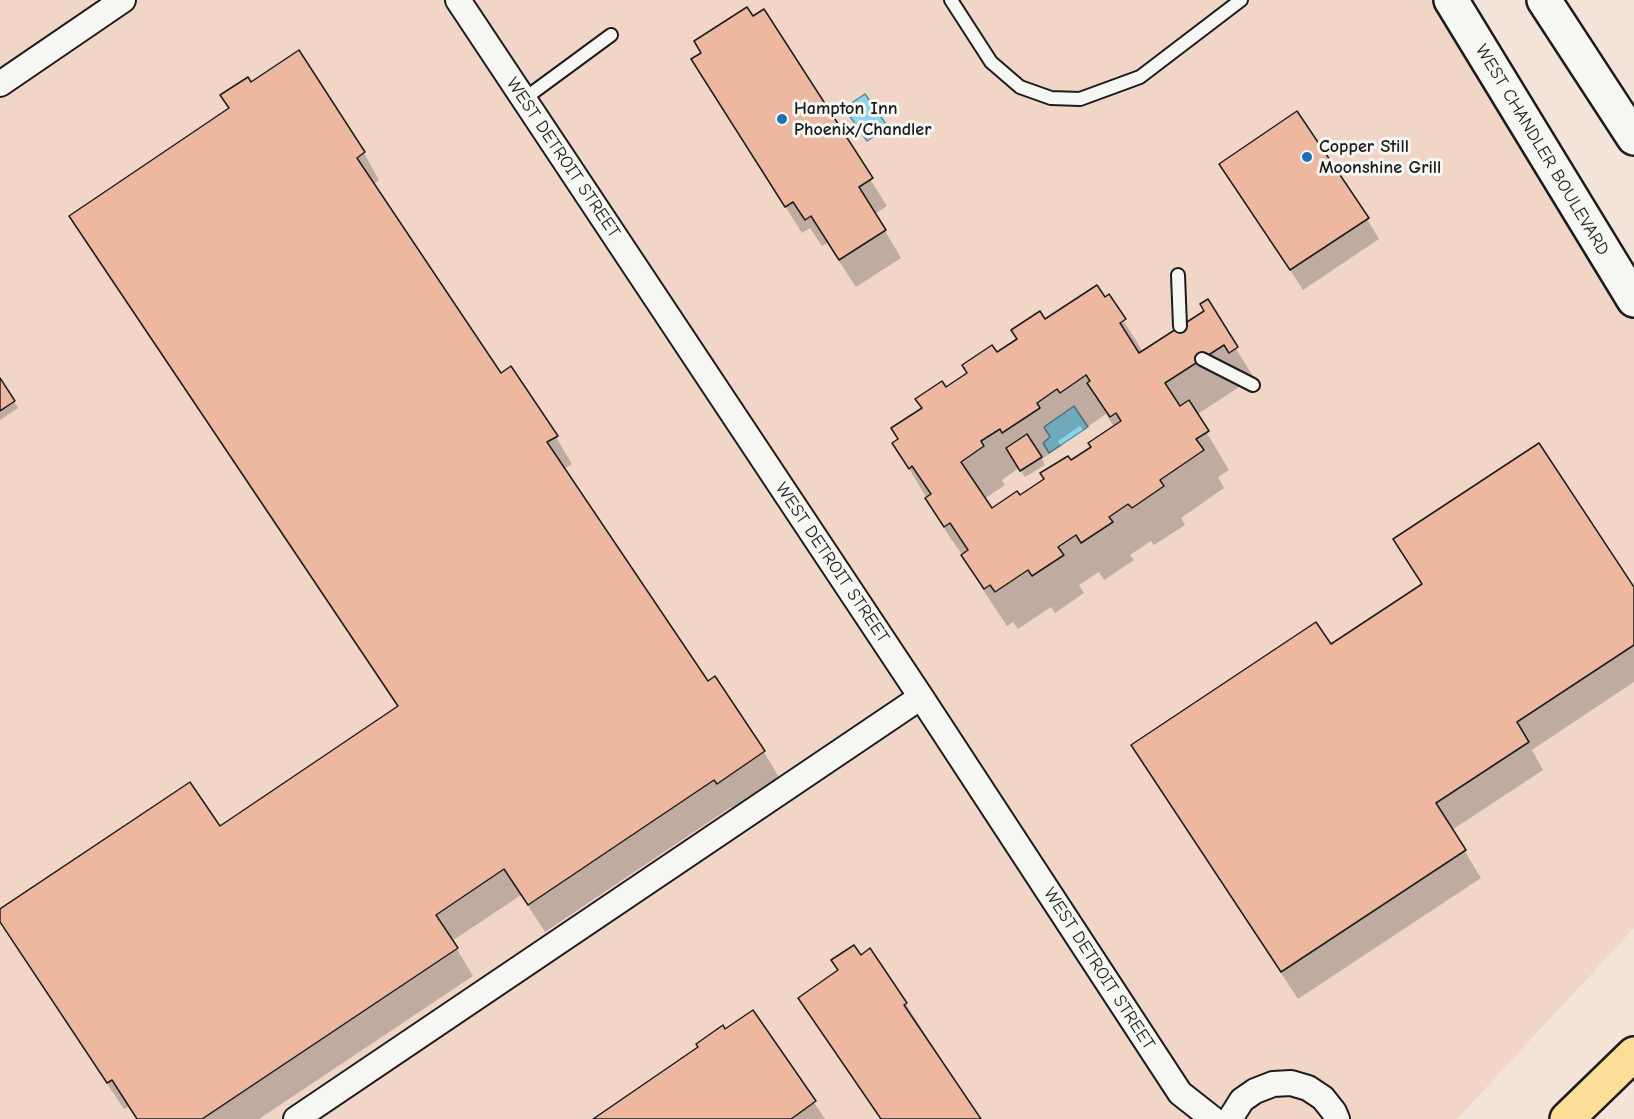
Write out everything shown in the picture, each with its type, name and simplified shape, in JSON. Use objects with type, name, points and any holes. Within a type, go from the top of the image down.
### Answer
[{"type":"highway","points":[[1567,1119],[1634,1054]]},
{"type":"main road","name":"WEST CHANDLER BOULEVARD","points":[[1450,0],[1634,300]]},
{"type":"main road","points":[[1544,0],[1634,138]]},
{"type":"street","points":[[0,84],[123,0]]},
{"type":"street","name":"WEST DETROIT STREET","points":[[458,0],[921,697],[1180,1093],[1213,1119]]},
{"type":"street","points":[[296,1119],[921,697]]},
{"type":"street","points":[[1230,1119],[1242,1100],[1255,1090],[1273,1084],[1291,1083],[1308,1088],[1323,1098],[1337,1119]]},
{"type":"lane","points":[[951,0],[991,62],[1020,87],[1051,98],[1080,99],[1140,77],[1241,0]]},
{"type":"lane","points":[[524,99],[611,35]]},
{"type":"lane","points":[[1178,275],[1180,326]]},
{"type":"lane","points":[[1202,359],[1253,384]]},
{"type":"shaded area","points":[[0,0],[1451,0],[1634,300],[1634,928],[1457,1119],[0,1119]]},
{"type":"water","points":[[865,94],[888,127],[867,141],[844,108]]},
{"type":"water","points":[[1074,406],[1088,427],[1049,453],[1043,443],[1050,437],[1044,427]]},
{"type":"building","name":"Hampton Inn Phoenix/Chandler","points":[[747,7],[753,16],[764,9],[873,178],[859,187],[886,230],[839,260],[811,216],[805,220],[793,202],[785,207],[691,59],[701,53],[694,41]]},
{"type":"building","points":[[299,50],[365,152],[357,158],[501,373],[511,366],[558,436],[547,442],[708,681],[715,676],[765,751],[717,784],[714,780],[528,905],[504,869],[436,915],[458,948],[202,1119],[137,1119],[112,1080],[107,1083],[0,922],[0,909],[190,782],[220,826],[398,706],[69,216],[229,108],[220,95],[248,77],[251,82]]},
{"type":"building","points":[[1297,111],[1369,218],[1290,270],[1219,164]]},
{"type":"building","points":[[1097,285],[1105,297],[1109,294],[1126,319],[1120,323],[1139,353],[1204,311],[1200,304],[1208,299],[1238,347],[1229,353],[1224,345],[1165,383],[1180,406],[1189,400],[1209,431],[1196,439],[1204,450],[1160,480],[1164,486],[1132,508],[1128,504],[1109,517],[1113,522],[1081,543],[1076,535],[1058,547],[1064,555],[1032,576],[1028,570],[995,592],[990,585],[984,589],[961,555],[968,550],[950,523],[944,527],[925,498],[931,494],[912,466],[909,469],[892,443],[898,439],[891,428],[922,408],[915,399],[942,381],[946,387],[967,373],[962,365],[992,345],[997,352],[1017,339],[1011,330],[1040,311],[1045,319]],"holes":[[[1086,375],[1090,381],[1087,383],[1110,417],[1116,413],[1121,421],[1088,443],[1091,447],[1071,460],[1068,456],[1040,473],[1044,479],[1020,495],[1017,491],[992,508],[961,462],[984,446],[981,441],[1000,429],[1002,433],[1040,408],[1037,403],[1057,389],[1060,393]]]},
{"type":"building","points":[[0,378],[15,401],[0,411]]},
{"type":"building","points":[[1027,434],[1042,457],[1020,471],[1006,448]]},
{"type":"building","points":[[1539,443],[1634,587],[1634,645],[1517,722],[1529,742],[1436,803],[1466,850],[1281,972],[1131,745],[1316,622],[1331,644],[1422,584],[1393,539]]},
{"type":"building","points":[[854,945],[861,955],[870,948],[907,1003],[904,1005],[981,1119],[881,1119],[798,998],[838,970],[831,960]]},
{"type":"building","points":[[753,1010],[816,1101],[791,1119],[593,1119],[698,1047],[696,1044],[723,1025],[725,1029]]},
{"type":"place","name":"Hampton Inn Phoenix/Chandler","points":[[782,119]]},
{"type":"place","name":"Copper Still Moonshine Grill","points":[[1307,157]]}]
